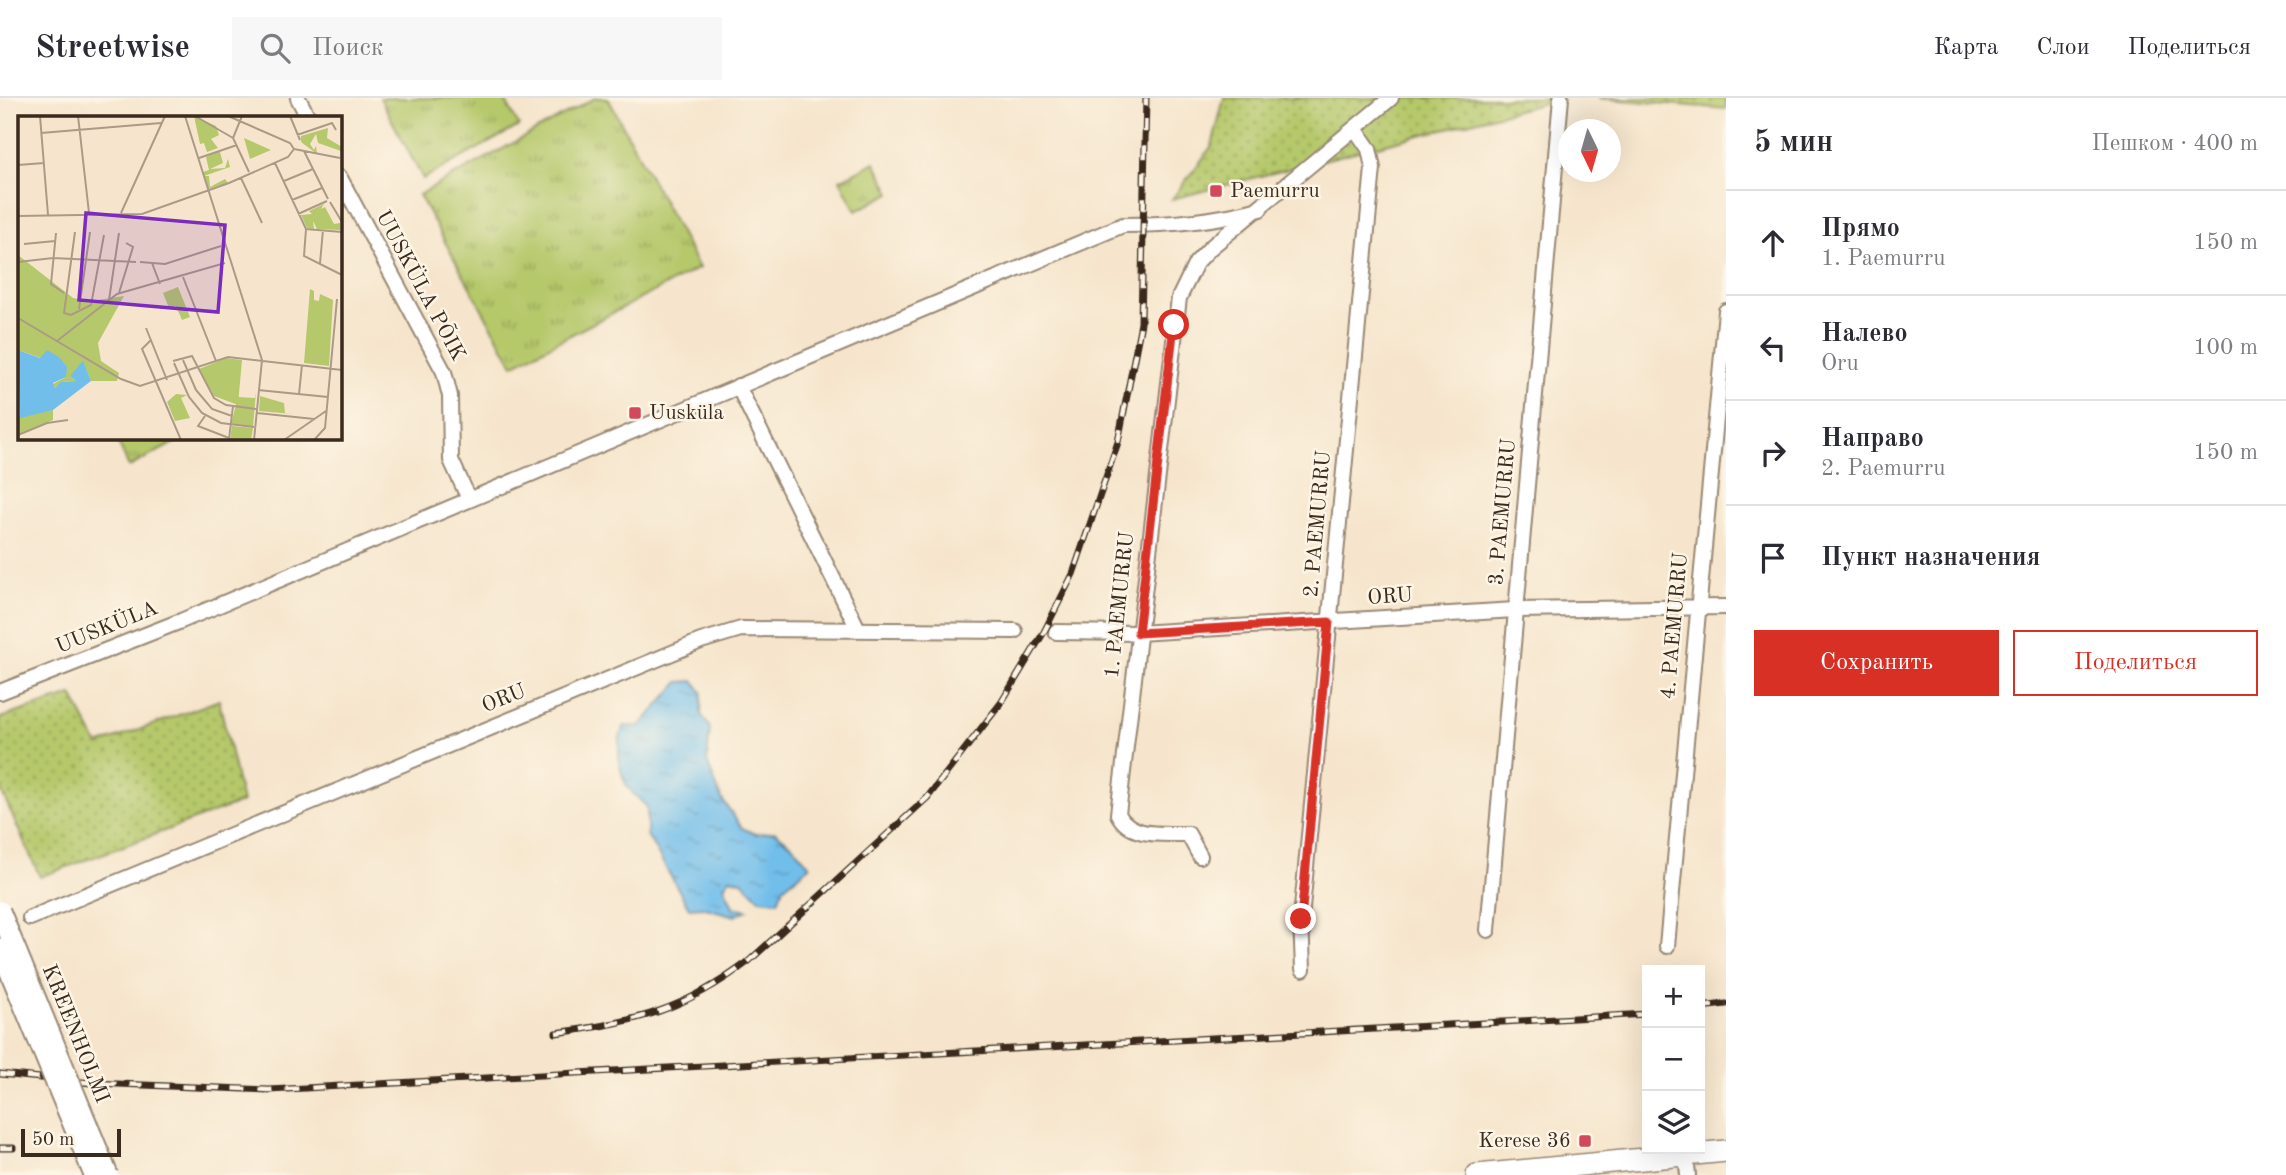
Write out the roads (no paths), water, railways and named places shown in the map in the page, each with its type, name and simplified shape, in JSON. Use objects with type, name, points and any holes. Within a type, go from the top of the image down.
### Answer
[{"type":"highway","points":[[1478,1175],[1687,1165],[1726,1151]]},
{"type":"main road","name":"KREENHOLMI","points":[[0,911],[108,1175]]},
{"type":"main road","name":"KREENHOLMI","points":[[0,948],[94,1175]]},
{"type":"street","points":[[298,98],[307,116]]},
{"type":"street","points":[[1260,209],[1391,98]]},
{"type":"street","name":"3. PAEMURRU","points":[[1488,929],[1562,98]]},
{"type":"street","name":"2. PAEMURRU","points":[[1303,969],[1301,919],[1373,167],[1368,149],[1356,130]]},
{"type":"street","name":"UUSKÜLA PÕIK","points":[[341,180],[444,372],[450,396],[451,460],[468,499]]},
{"type":"street","name":"UUSKÜLA","points":[[0,692],[181,621],[1123,226],[1162,226],[1220,219],[1260,209]]},
{"type":"street","name":"1. PAEMURRU","points":[[1200,856],[1188,834],[1137,832],[1124,826],[1118,814],[1179,298],[1196,263],[1260,209]]},
{"type":"street","name":"4. PAEMURRU","points":[[1667,946],[1726,311]]},
{"type":"street","points":[[738,386],[858,629]]},
{"type":"street","name":"ORU","points":[[1056,632],[1138,633],[1515,610],[1726,607]]},
{"type":"street","name":"ORU","points":[[30,918],[701,641],[741,629],[1015,631]]},
{"type":"water","points":[[694,681],[702,692],[701,714],[710,728],[707,761],[721,798],[742,828],[755,834],[775,832],[792,845],[810,866],[783,888],[778,901],[760,899],[742,881],[730,878],[724,886],[733,907],[747,910],[735,916],[702,907],[689,908],[647,835],[647,807],[627,785],[621,769],[619,746],[624,726],[640,726],[679,682]]},
{"type":"railway","points":[[556,1033],[611,1024],[658,1012],[702,992],[749,961],[927,798],[1001,703],[1044,632],[1073,574],[1118,442],[1141,323],[1146,98]]},
{"type":"railway","points":[[1705,1006],[1726,1004]]},
{"type":"railway","points":[[0,1074],[92,1083],[269,1090],[1642,1014]]},
{"type":"railway","points":[[0,1148],[13,1148]]},
{"type":"place","name":"Paemurru","points":[[1216,191]]},
{"type":"place","name":"Uusküla","points":[[635,413]]},
{"type":"place","name":"Kerese 36","points":[[1585,1141]]}]
